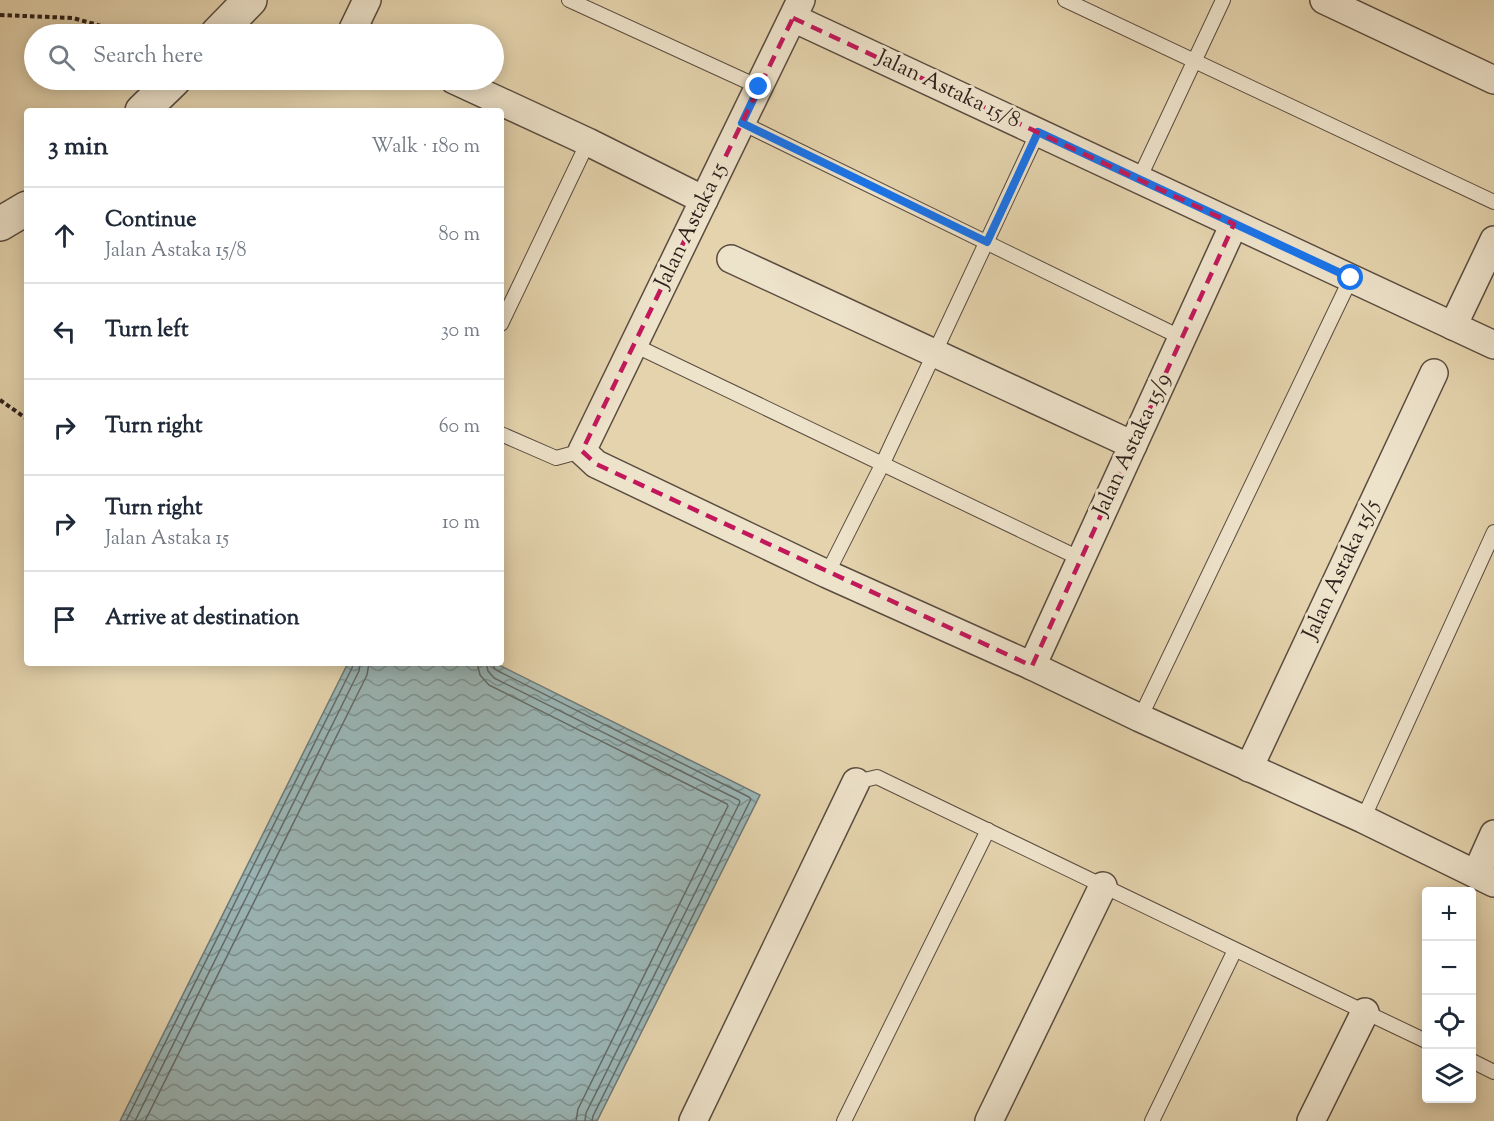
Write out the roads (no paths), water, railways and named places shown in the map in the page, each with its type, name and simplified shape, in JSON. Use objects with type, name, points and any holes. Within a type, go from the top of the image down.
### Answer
[{"type":"street","points":[[226,24],[249,0]]},
{"type":"street","points":[[360,24],[367,0]]},
{"type":"street","points":[[1334,2],[1494,80]]},
{"type":"street","name":"Jalan Astaka 15","points":[[582,451],[797,9]]},
{"type":"street","name":"Jalan Astaka 15/8","points":[[797,9],[1038,132],[1494,345]]},
{"type":"street","points":[[145,108],[164,90]]},
{"type":"street","points":[[476,90],[588,142],[704,200]]},
{"type":"street","points":[[0,224],[24,210]]},
{"type":"street","name":"Jalan Astaka 15/9","points":[[1032,666],[1234,224]]},
{"type":"street","points":[[1453,326],[1494,240]]},
{"type":"street","points":[[731,259],[1133,446]]},
{"type":"street","name":"Jalan Astaka 15/5","points":[[1249,768],[1434,373]]},
{"type":"street","points":[[582,451],[596,464],[827,574],[1363,819],[1485,879],[1494,834]]},
{"type":"street","points":[[693,1121],[856,782]]},
{"type":"street","points":[[989,1121],[1103,886]]},
{"type":"street","points":[[1311,1121],[1365,1012]]},
{"type":"lane","points":[[569,0],[759,87]]},
{"type":"lane","points":[[1065,0],[1494,202]]},
{"type":"lane","points":[[1139,179],[1223,0]]},
{"type":"lane","points":[[742,123],[1182,338]]},
{"type":"lane","points":[[827,574],[882,465],[1038,132]]},
{"type":"lane","points":[[504,318],[588,142]]},
{"type":"lane","points":[[1140,718],[1351,278]]},
{"type":"lane","points":[[634,345],[1081,559]]},
{"type":"lane","points":[[504,435],[556,458],[582,451]]},
{"type":"lane","points":[[1363,819],[1494,532]]},
{"type":"lane","points":[[856,782],[877,777],[1422,1039]]},
{"type":"lane","points":[[844,1121],[987,830]]},
{"type":"lane","points":[[1152,1121],[1235,950]]},
{"type":"lane","points":[[1476,1063],[1494,1072]]},
{"type":"water","points":[[347,666],[501,666],[760,795],[597,1121],[120,1121]]}]
